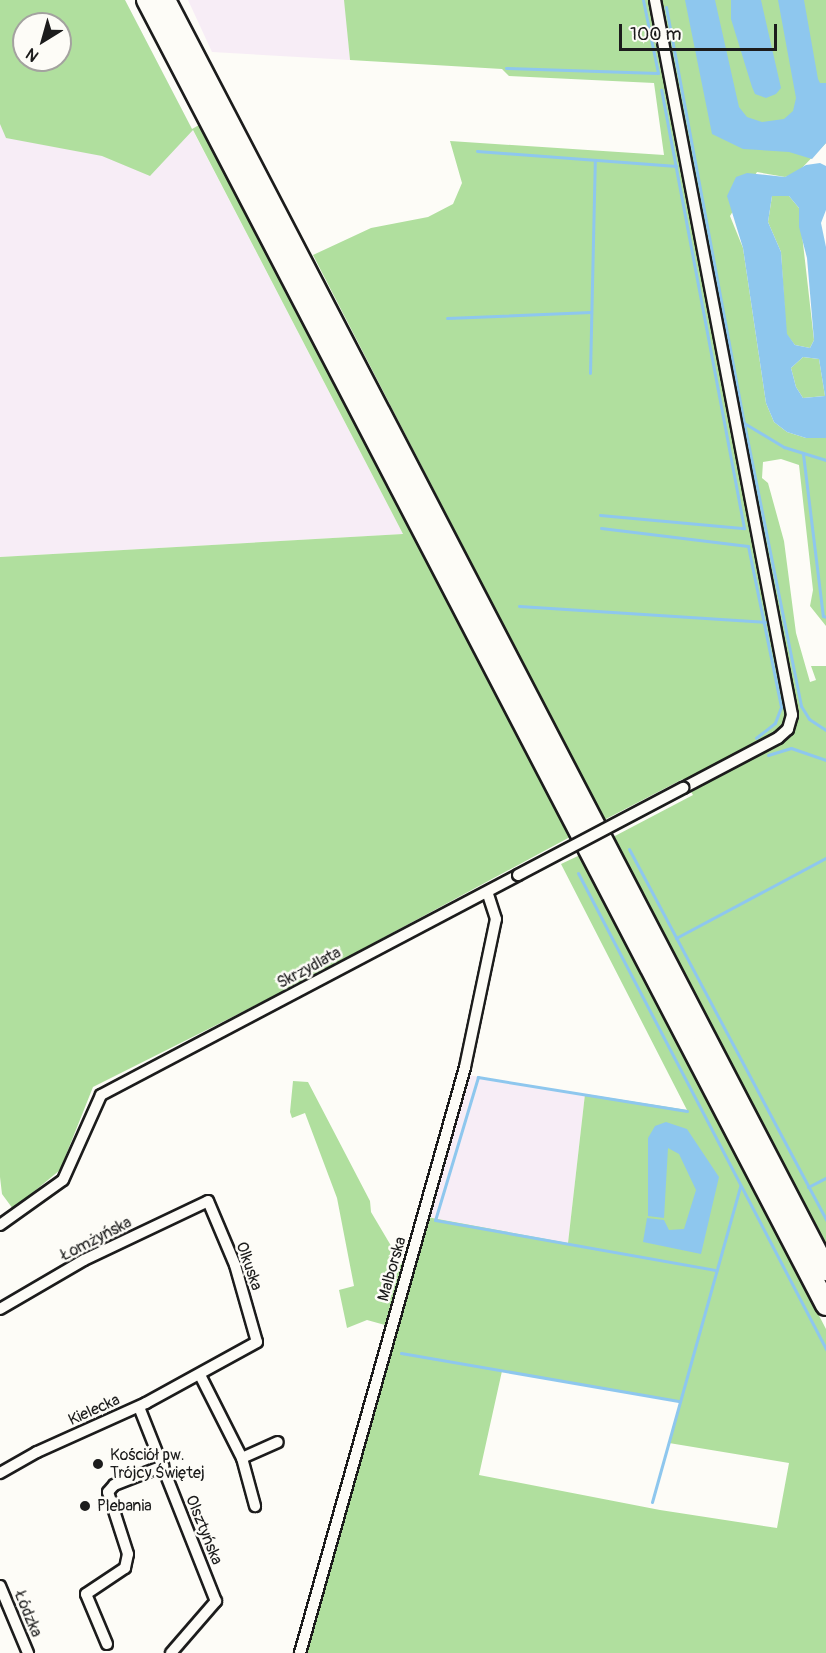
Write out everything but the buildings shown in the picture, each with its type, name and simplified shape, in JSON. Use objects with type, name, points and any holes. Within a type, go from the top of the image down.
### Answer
[{"type":"highway","points":[[147,0],[826,1305]]},
{"type":"highway","points":[[165,0],[826,1270]]},
{"type":"street","name":"Skrzydlata","points":[[0,1225],[63,1180],[101,1095],[778,738],[788,729],[792,715],[655,0]]},
{"type":"street","name":"Malborska","points":[[300,1653],[465,1067],[496,920],[487,892]]},
{"type":"street","name":"Łomżyńska","points":[[0,1309],[84,1260],[208,1202]]},
{"type":"street","name":"Olkuska","points":[[208,1202],[235,1265],[257,1342]]},
{"type":"street","name":"Kielecka","points":[[0,1473],[37,1452],[139,1407],[257,1342]]},
{"type":"street","points":[[200,1375],[242,1458],[255,1506]]},
{"type":"street","name":"Olsztyńska","points":[[139,1407],[216,1601],[171,1653]]},
{"type":"street","points":[[242,1458],[278,1442]]},
{"type":"street","points":[[107,1644],[86,1594],[125,1568],[128,1554],[108,1492],[114,1485],[163,1466]]},
{"type":"street","name":"Łódzka","points":[[0,1586],[28,1653]]},
{"type":"shaded area","points":[[0,0],[125,0],[403,534],[0,557]]},
{"type":"shaded area","points":[[188,0],[345,0],[350,60],[212,52]]},
{"type":"shaded area","points":[[468,1075],[585,1094],[568,1243],[427,1217]]},
{"type":"green space","points":[[0,0],[125,0],[192,129],[199,125],[570,837],[292,987],[93,1087],[60,1170],[13,1209],[2,1194],[0,1177],[0,557],[403,534],[193,130],[150,176],[102,156],[6,138],[0,124]]},
{"type":"green space","points":[[344,0],[826,0],[826,143],[798,172],[785,177],[757,172],[730,216],[743,248],[766,403],[774,422],[787,432],[806,438],[826,438],[826,626],[810,606],[813,590],[799,465],[781,459],[763,462],[762,478],[768,483],[784,541],[796,633],[810,682],[816,680],[811,666],[826,666],[826,1245],[613,837],[693,795],[683,779],[604,820],[313,255],[371,228],[428,217],[453,204],[462,183],[450,141],[664,155],[654,83],[509,76],[502,69],[350,60]]},
{"type":"green space","points":[[772,196],[789,196],[799,208],[814,340],[810,348],[795,345],[786,334],[781,252],[768,222]]},
{"type":"green space","points":[[803,357],[819,359],[825,396],[803,398],[796,387],[791,368]]},
{"type":"green space","points":[[580,855],[826,1329],[826,1653],[304,1653],[427,1217],[568,1243],[585,1094],[687,1110],[561,864]],"holes":[[[502,1371],[680,1401],[669,1443],[789,1463],[777,1528],[660,1510],[479,1475]]]},
{"type":"green space","points":[[293,1081],[308,1082],[370,1201],[371,1212],[403,1266],[385,1325],[367,1320],[347,1328],[339,1290],[354,1286],[337,1198],[305,1113],[292,1118],[290,1112]]},
{"type":"water","points":[[685,0],[715,0],[739,107],[747,117],[762,122],[784,119],[793,111],[796,98],[778,0],[804,0],[818,79],[820,83],[826,83],[826,143],[812,159],[789,152],[743,149],[712,134]]},
{"type":"water","points":[[731,0],[761,0],[781,88],[776,94],[766,98],[755,94],[731,19]]},
{"type":"water","points":[[820,163],[826,166],[826,210],[821,223],[826,247],[826,438],[806,438],[787,432],[774,422],[766,403],[743,248],[727,196],[736,177],[747,173],[785,177],[806,165]],"holes":[[[772,196],[789,196],[799,208],[799,227],[807,258],[814,340],[810,348],[795,345],[787,334],[781,252],[768,222]],[[803,357],[819,359],[825,396],[803,398],[796,387],[791,368]]]},
{"type":"water","points":[[666,1122],[687,1129],[719,1177],[701,1254],[643,1242],[647,1218],[664,1220],[669,1230],[684,1229],[696,1190],[679,1154],[668,1148],[664,1218],[648,1216],[648,1138],[655,1126]]},
{"type":"waterway","points":[[506,68],[658,73],[643,0]]},
{"type":"waterway","points":[[666,7],[744,423],[801,706],[809,719],[826,730]]},
{"type":"waterway","points":[[600,515],[744,528],[661,90]]},
{"type":"waterway","points":[[477,151],[676,166]]},
{"type":"waterway","points":[[590,373],[595,160]]},
{"type":"waterway","points":[[447,318],[591,312]]},
{"type":"waterway","points":[[744,423],[784,447],[826,460]]},
{"type":"waterway","points":[[803,454],[823,616],[826,617]]},
{"type":"waterway","points":[[601,528],[748,546],[781,707],[775,723],[756,738]]},
{"type":"waterway","points":[[519,606],[765,622]]},
{"type":"waterway","points":[[768,755],[791,748],[826,760]]},
{"type":"waterway","points":[[629,849],[826,1220]]},
{"type":"waterway","points":[[676,938],[826,858]]},
{"type":"waterway","points":[[578,873],[826,1349]]},
{"type":"waterway","points":[[687,1111],[478,1077],[435,1220],[717,1270]]},
{"type":"waterway","points":[[808,1187],[826,1178]]},
{"type":"waterway","points":[[652,1502],[740,1186]]},
{"type":"waterway","points":[[401,1353],[680,1401]]},
{"type":"place","name":"Kościół pw. Trójcy Świętej","points":[[98,1464]]},
{"type":"place","name":"Plebania","points":[[85,1506]]}]
